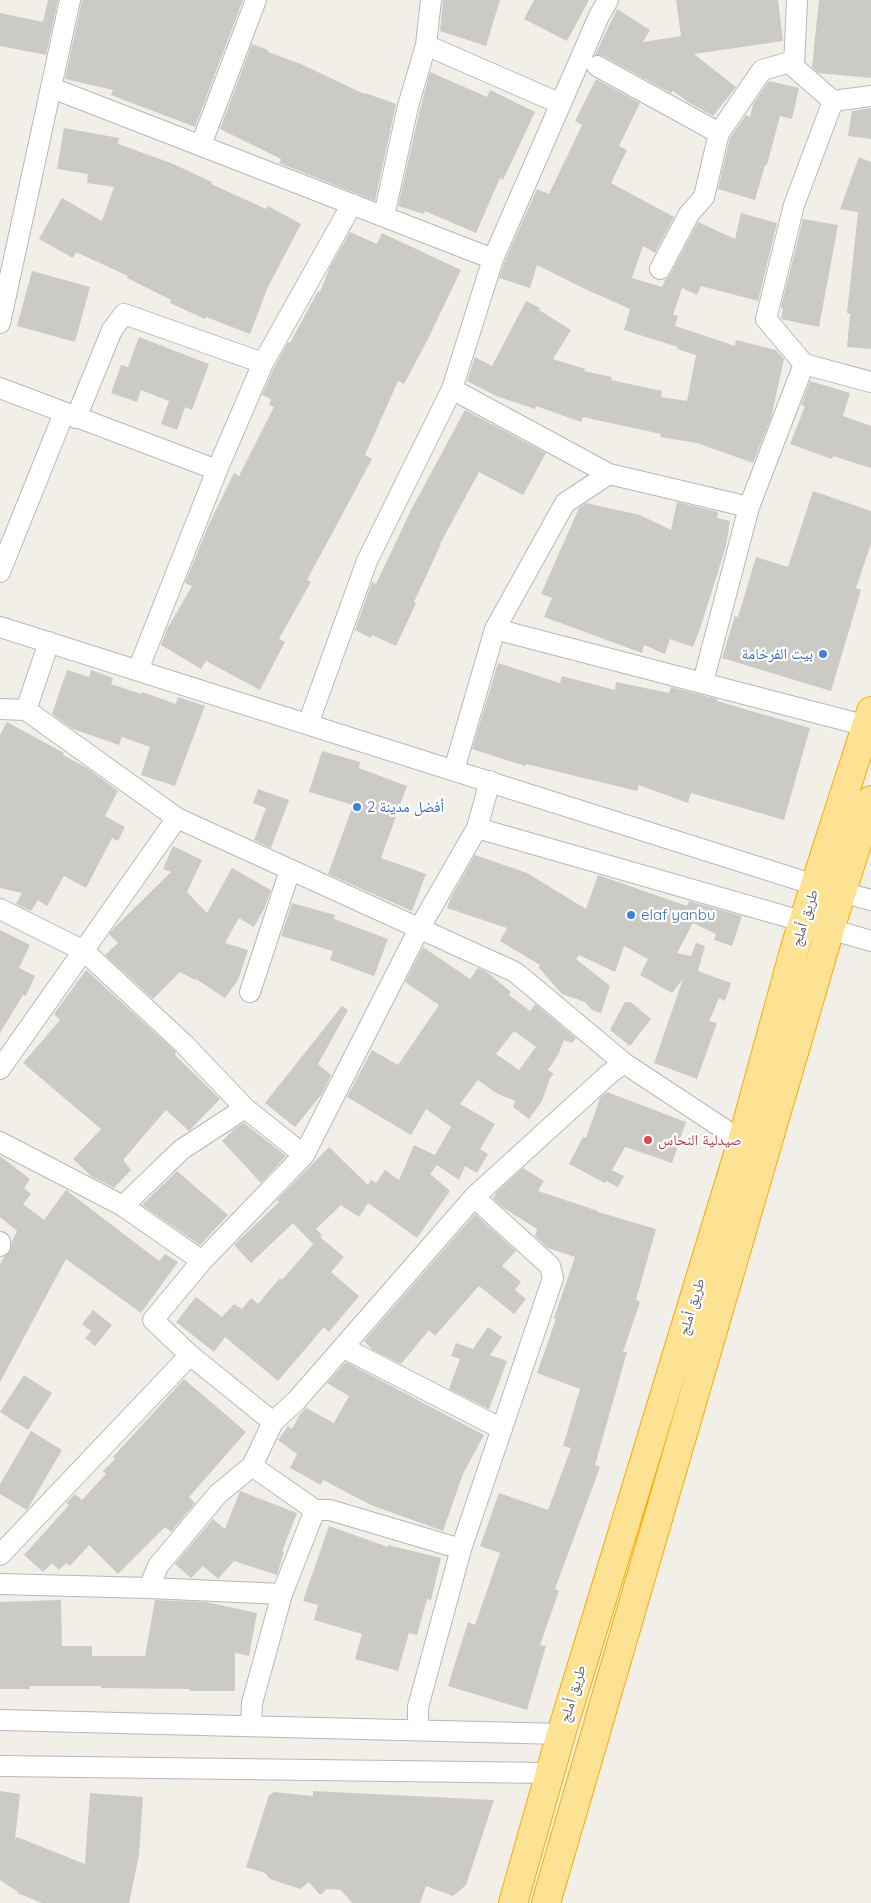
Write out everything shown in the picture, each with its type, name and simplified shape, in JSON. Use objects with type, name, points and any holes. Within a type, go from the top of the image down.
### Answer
[{"type":"highway","name":"طريق أملج","points":[[513,1903],[549,1773],[742,1141],[803,922],[869,718]]},
{"type":"highway","name":"طريق أملج","points":[[546,1903],[830,929],[871,800]]},
{"type":"street","points":[[0,323],[70,0]]},
{"type":"street","points":[[201,145],[256,0]]},
{"type":"street","points":[[384,216],[408,106],[426,45],[430,0]]},
{"type":"street","points":[[308,724],[367,561],[452,389],[493,259],[599,16],[608,0]]},
{"type":"street","points":[[797,0],[794,67],[833,100],[871,96]]},
{"type":"street","points":[[426,45],[561,104]]},
{"type":"street","points":[[660,269],[689,214],[704,197],[719,133],[762,70],[794,61]]},
{"type":"street","points":[[597,66],[719,133]]},
{"type":"street","points":[[52,88],[493,259]]},
{"type":"street","points":[[833,100],[794,205],[766,320],[804,364],[871,382]]},
{"type":"street","points":[[138,670],[216,470],[263,363],[352,204]]},
{"type":"street","points":[[0,572],[70,415],[112,330],[124,314],[263,363]]},
{"type":"street","points":[[703,682],[749,507],[804,364]]},
{"type":"street","points":[[0,388],[216,470]]},
{"type":"street","points":[[452,389],[610,474],[749,507]]},
{"type":"street","points":[[454,770],[496,629],[565,504],[610,474]]},
{"type":"street","points":[[0,627],[815,885],[871,900]]},
{"type":"street","points":[[496,629],[703,682],[869,718]]},
{"type":"street","points":[[26,710],[49,642]]},
{"type":"street","points":[[0,709],[26,710],[177,818],[514,972],[624,1063],[742,1141]]},
{"type":"street","points":[[273,1422],[190,1355],[153,1320],[202,1261],[304,1155],[419,929],[477,828],[490,781]]},
{"type":"street","points":[[0,1069],[177,818]]},
{"type":"street","points":[[477,828],[871,941]]},
{"type":"street","points":[[250,992],[290,870]]},
{"type":"street","points":[[0,908],[84,951],[184,1044],[246,1108],[304,1155]]},
{"type":"street","points":[[149,1588],[158,1566],[218,1494],[252,1466],[273,1422],[296,1401],[474,1197],[609,1074],[624,1063]]},
{"type":"street","points":[[123,1206],[181,1150],[246,1108]]},
{"type":"street","points":[[0,1142],[123,1206],[202,1261]]},
{"type":"street","points":[[418,1730],[418,1707],[462,1550],[553,1278],[550,1266],[474,1197]]},
{"type":"street","points":[[350,1351],[502,1428]]},
{"type":"street","points":[[0,1555],[190,1355]]},
{"type":"street","points":[[252,1466],[315,1510],[330,1510],[462,1550]]},
{"type":"street","points":[[251,1726],[252,1703],[282,1594],[315,1510]]},
{"type":"street","points":[[0,1584],[282,1594]]},
{"type":"street","points":[[0,1720],[561,1734]]},
{"type":"street","points":[[0,1766],[549,1773]]},
{"type":"building","points":[[48,0],[58,0],[46,55],[0,46],[0,13],[43,22]]},
{"type":"building","points":[[82,0],[243,0],[195,127],[111,95],[113,90],[65,79]]},
{"type":"building","points":[[443,0],[500,0],[486,46],[440,31]]},
{"type":"building","points":[[534,0],[589,0],[567,41],[524,19]]},
{"type":"building","points":[[676,0],[778,0],[783,41],[694,54],[736,87],[713,116],[673,91],[671,93],[603,56],[595,55],[617,9],[650,30],[643,42],[681,36]]},
{"type":"building","points":[[819,0],[871,0],[871,78],[818,73],[812,67]]},
{"type":"building","points":[[252,44],[301,64],[364,94],[396,104],[375,201],[279,163],[281,159],[220,129]]},
{"type":"building","points":[[430,72],[487,97],[490,90],[535,112],[503,180],[500,178],[476,233],[425,211],[424,214],[398,206]]},
{"type":"building","points":[[596,79],[640,103],[619,146],[627,150],[611,183],[674,217],[655,253],[643,246],[632,278],[662,287],[698,222],[735,239],[741,213],[777,223],[758,301],[701,286],[697,295],[682,288],[673,315],[678,316],[675,326],[735,346],[736,340],[776,350],[784,359],[771,418],[753,463],[697,443],[660,437],[661,434],[583,417],[581,422],[536,406],[535,409],[496,396],[467,381],[475,357],[492,366],[526,301],[540,308],[539,310],[571,330],[553,359],[585,369],[584,371],[612,377],[611,380],[662,391],[661,397],[687,401],[696,355],[677,349],[678,347],[624,330],[630,309],[537,265],[530,288],[499,278],[537,189],[549,194],[582,125],[575,121]]},
{"type":"building","points":[[769,81],[799,88],[792,119],[780,116],[767,165],[765,165],[755,200],[718,189],[730,138],[746,115],[750,117],[753,104]]},
{"type":"building","points":[[871,108],[871,139],[848,136],[852,111]]},
{"type":"building","points":[[64,128],[119,138],[118,144],[171,163],[266,209],[268,206],[301,224],[268,287],[250,334],[206,317],[205,319],[170,303],[171,300],[127,278],[128,276],[76,252],[73,258],[39,239],[62,198],[102,221],[114,187],[87,183],[88,174],[57,169]]},
{"type":"building","points":[[859,157],[871,162],[871,349],[847,347],[850,314],[847,313],[858,212],[840,209]]},
{"type":"building","points":[[803,219],[838,225],[819,327],[781,319],[783,308],[781,307]]},
{"type":"building","points":[[350,232],[377,244],[382,233],[461,270],[404,384],[398,381],[365,455],[372,459],[307,580],[311,582],[279,639],[285,642],[260,690],[206,661],[201,669],[161,645],[167,629],[192,586],[185,583],[209,524],[234,473],[239,476],[274,407],[269,405],[271,399],[262,395],[274,368],[318,291],[320,292],[330,267]]},
{"type":"building","points":[[32,271],[90,287],[75,342],[17,326]]},
{"type":"building","points":[[139,337],[209,364],[192,410],[185,407],[177,430],[161,424],[169,401],[141,390],[137,402],[111,393],[121,365],[128,367]]},
{"type":"building","points":[[810,381],[850,393],[843,416],[871,426],[871,468],[833,456],[832,459],[790,444],[805,406],[801,405]]},
{"type":"building","points":[[465,410],[546,453],[523,495],[479,472],[440,544],[396,646],[372,635],[371,638],[355,630],[372,582],[376,584],[411,510]]},
{"type":"building","points":[[813,491],[871,511],[871,544],[856,588],[861,590],[831,691],[722,658],[735,616],[738,617],[756,557],[788,567]]},
{"type":"building","points":[[677,502],[718,512],[717,518],[730,521],[726,546],[693,647],[670,639],[665,654],[644,645],[642,653],[544,617],[552,598],[541,594],[579,508],[586,503],[640,515],[671,530]]},
{"type":"building","points":[[498,663],[560,683],[562,676],[615,690],[616,682],[669,693],[671,687],[717,699],[717,701],[810,728],[784,820],[691,793],[688,803],[639,785],[637,791],[526,764],[525,766],[472,749]]},
{"type":"building","points":[[67,670],[89,677],[91,670],[113,678],[111,684],[141,694],[142,692],[176,704],[178,697],[205,706],[175,786],[141,775],[150,747],[122,737],[119,745],[73,729],[52,714]]},
{"type":"building","points":[[7,722],[64,753],[63,755],[87,768],[118,791],[105,816],[125,827],[118,841],[112,838],[86,888],[64,876],[47,906],[38,900],[31,911],[16,904],[22,893],[0,888],[0,735]]},
{"type":"building","points":[[322,751],[360,762],[359,768],[407,786],[381,858],[426,874],[412,911],[328,874],[353,805],[309,792]]},
{"type":"building","points":[[258,789],[289,800],[271,848],[254,840],[266,808],[253,803]]},
{"type":"building","points":[[173,846],[202,860],[187,892],[207,913],[232,868],[271,890],[265,907],[254,927],[239,918],[225,943],[248,950],[238,980],[225,998],[196,979],[180,972],[153,999],[105,955],[118,943],[109,934],[171,872],[163,869]]},
{"type":"building","points":[[475,855],[527,873],[586,909],[598,875],[687,906],[689,901],[742,916],[732,946],[714,940],[716,934],[693,923],[677,953],[691,956],[696,943],[705,946],[698,971],[731,983],[725,1001],[719,998],[709,1021],[717,1023],[697,1079],[654,1063],[683,979],[672,993],[640,975],[648,959],[624,946],[615,972],[579,955],[576,959],[610,986],[601,1013],[592,1010],[585,1002],[562,994],[539,968],[540,965],[500,941],[507,928],[447,908],[451,897]]},
{"type":"building","points":[[292,903],[335,915],[334,919],[388,939],[374,976],[330,960],[333,951],[281,936]]},
{"type":"building","points":[[0,930],[30,945],[19,968],[35,976],[26,996],[23,995],[0,1033]]},
{"type":"building","points":[[423,947],[470,979],[478,968],[487,972],[511,992],[509,995],[530,1011],[535,1004],[576,1038],[572,1043],[564,1040],[558,1055],[548,1070],[554,1074],[550,1078],[542,1101],[529,1119],[513,1107],[515,1101],[496,1093],[478,1080],[460,1104],[495,1124],[480,1149],[488,1154],[477,1173],[465,1166],[459,1180],[437,1165],[430,1174],[450,1191],[417,1238],[368,1203],[359,1217],[341,1205],[316,1229],[322,1235],[320,1237],[344,1257],[331,1272],[359,1296],[329,1332],[324,1327],[278,1381],[225,1337],[214,1352],[176,1322],[196,1297],[222,1317],[234,1304],[242,1309],[251,1298],[258,1304],[280,1278],[282,1280],[315,1242],[313,1244],[293,1223],[251,1263],[234,1245],[279,1202],[277,1200],[329,1147],[368,1185],[371,1180],[376,1183],[385,1170],[399,1180],[414,1145],[435,1155],[451,1127],[426,1109],[411,1135],[347,1097],[372,1050],[398,1065],[439,1005],[405,982]],"holes":[[[514,1031],[536,1047],[519,1070],[496,1054]]]},
{"type":"building","points":[[86,970],[176,1052],[175,1055],[220,1099],[189,1131],[166,1110],[123,1160],[131,1170],[114,1188],[91,1176],[73,1159],[101,1129],[23,1063],[60,1020],[54,1014]]},
{"type":"building","points":[[625,1002],[631,1002],[651,1019],[630,1046],[610,1030]]},
{"type":"building","points":[[342,1006],[348,1010],[318,1064],[331,1075],[322,1094],[295,1127],[265,1103]]},
{"type":"building","points":[[607,1092],[686,1122],[672,1163],[625,1147],[612,1170],[624,1176],[618,1187],[606,1181],[605,1183],[569,1164],[583,1137],[586,1138],[600,1098]]},
{"type":"building","points":[[244,1123],[286,1156],[261,1183],[222,1141],[234,1129]]},
{"type":"building","points":[[0,1156],[30,1179],[24,1188],[31,1194],[23,1204],[44,1220],[66,1190],[159,1261],[165,1254],[178,1262],[141,1313],[66,1259],[0,1382],[0,1264],[10,1251],[17,1231],[0,1217]]},
{"type":"building","points":[[523,1168],[544,1181],[538,1191],[598,1212],[656,1229],[636,1300],[640,1302],[623,1352],[627,1352],[595,1465],[600,1467],[555,1589],[559,1591],[540,1645],[546,1646],[527,1710],[448,1686],[468,1622],[475,1625],[500,1553],[480,1546],[499,1493],[548,1510],[571,1448],[563,1446],[580,1389],[537,1373],[575,1257],[548,1248],[535,1236],[537,1229],[502,1207],[493,1198]]},
{"type":"building","points":[[177,1171],[228,1215],[200,1245],[142,1205]]},
{"type":"building","points":[[475,1214],[516,1251],[502,1266],[521,1282],[515,1290],[526,1299],[514,1314],[479,1286],[435,1336],[429,1330],[401,1364],[373,1350],[364,1341]]},
{"type":"building","points":[[93,1310],[112,1325],[95,1346],[85,1338],[91,1331],[82,1324]]},
{"type":"building","points":[[488,1327],[502,1337],[490,1355],[507,1361],[489,1409],[449,1389],[460,1359],[451,1356],[456,1343],[473,1349]]},
{"type":"building","points":[[346,1362],[484,1435],[463,1474],[443,1531],[371,1505],[323,1480],[321,1485],[290,1468],[297,1454],[278,1440],[288,1426],[292,1429],[300,1414],[306,1408],[334,1423],[349,1396],[327,1383]]},
{"type":"building","points":[[24,1375],[52,1393],[28,1430],[0,1412]]},
{"type":"building","points":[[184,1379],[246,1432],[189,1497],[195,1503],[171,1532],[165,1527],[118,1574],[89,1545],[70,1566],[66,1563],[59,1570],[52,1563],[43,1572],[24,1555],[69,1505],[66,1503],[75,1494],[82,1500],[106,1474],[103,1471],[115,1459],[113,1457]]},
{"type":"building","points":[[31,1431],[62,1450],[27,1510],[0,1494],[0,1484]]},
{"type":"building","points":[[240,1491],[297,1513],[282,1551],[284,1552],[277,1575],[234,1561],[218,1579],[203,1566],[191,1578],[175,1564],[213,1519],[225,1529]]},
{"type":"building","points":[[329,1526],[388,1547],[388,1545],[441,1558],[431,1600],[427,1599],[417,1635],[409,1633],[398,1671],[355,1659],[362,1634],[314,1620],[318,1605],[303,1601]]},
{"type":"building","points":[[61,1600],[62,1646],[92,1646],[92,1656],[145,1656],[155,1600],[206,1602],[257,1613],[249,1656],[235,1653],[235,1691],[101,1688],[101,1686],[30,1686],[30,1689],[0,1689],[0,1602]]},
{"type":"building","points":[[0,1791],[20,1794],[15,1840],[17,1837],[85,1864],[90,1793],[143,1797],[139,1855],[129,1903],[42,1903],[17,1893],[0,1880]]},
{"type":"building","points":[[313,1791],[494,1800],[466,1885],[453,1896],[426,1886],[420,1903],[352,1903],[341,1890],[327,1889],[320,1895],[309,1882],[300,1889],[270,1879],[265,1873],[246,1867],[269,1795],[274,1792],[313,1796]]},
{"type":"place","name":"بيت الفرخامة","points":[[823,654]]},
{"type":"place","name":"2 أفضل مدينة","points":[[357,807]]},
{"type":"place","name":"elaf yanbu","points":[[631,915]]},
{"type":"place","name":"صيدلية النحاس","points":[[648,1140]]}]
